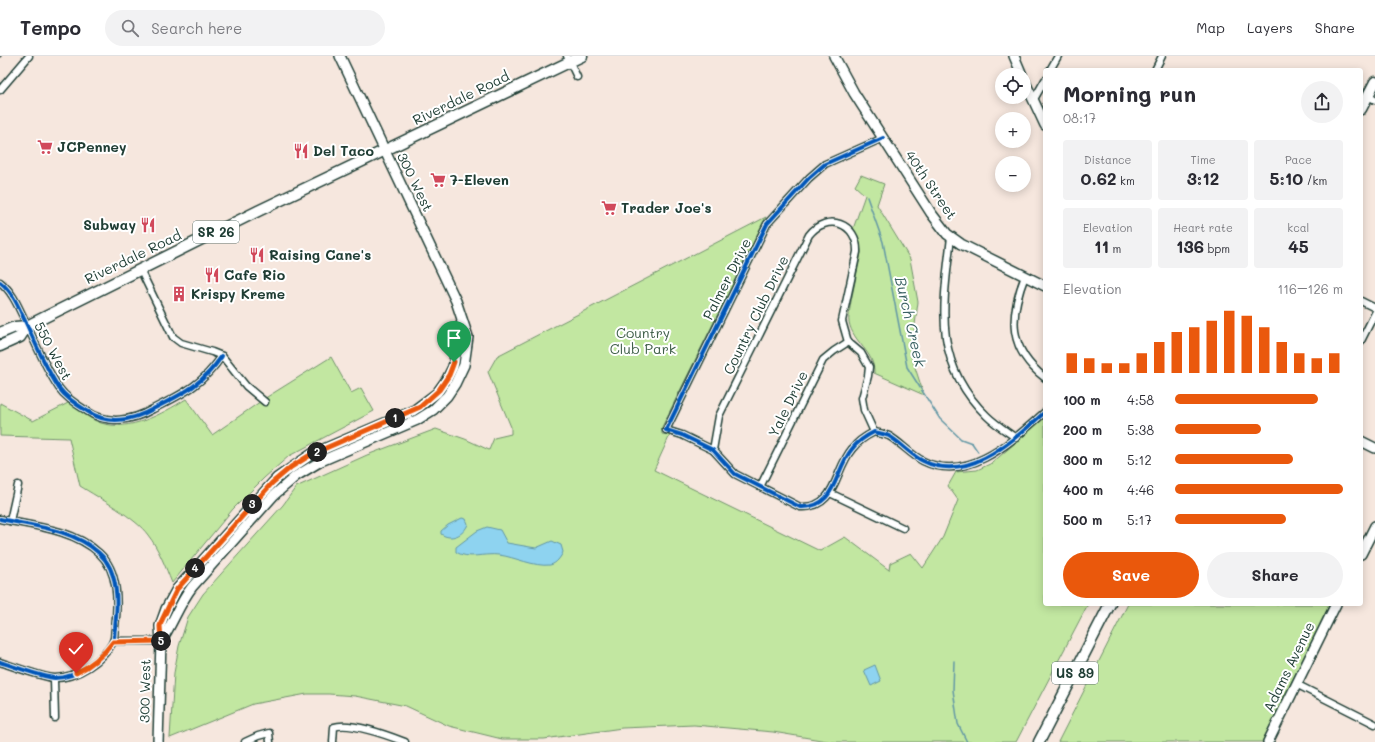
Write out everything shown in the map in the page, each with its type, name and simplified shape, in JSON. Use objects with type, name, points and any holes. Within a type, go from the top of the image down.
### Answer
[{"type":"main road","name":"300 West","points":[[158,742],[161,641],[169,629],[178,608],[192,587],[284,486],[317,463],[421,418],[444,400],[458,380],[465,360],[468,338],[454,297],[340,56]]},
{"type":"main road","name":"40th Street","points":[[834,56],[851,89],[935,218],[951,237],[1043,285]]},
{"type":"main road","points":[[1014,56],[1019,68]]},
{"type":"main road","name":"Riverdale Road","points":[[27,326],[373,156],[560,67],[574,58]]},
{"type":"main road","points":[[1363,107],[1371,98],[1375,82]]},
{"type":"main road","points":[[1031,96],[1043,121]]},
{"type":"main road","name":"SR 26","points":[[0,333],[14,328],[27,326]]},
{"type":"main road","name":"SR 26","points":[[0,346],[20,337],[27,326]]},
{"type":"main road","points":[[1363,442],[1375,448]]},
{"type":"main road","points":[[1363,550],[1375,526]]},
{"type":"main road","name":"US 89","points":[[1039,742],[1109,606]]},
{"type":"main road","name":"Adams Avenue","points":[[1268,742],[1335,606]]},
{"type":"street","points":[[0,90],[29,56]]},
{"type":"street","points":[[1051,68],[1058,56]]},
{"type":"street","points":[[1156,68],[1162,56]]},
{"type":"street","points":[[574,58],[577,77]]},
{"type":"street","points":[[1033,101],[1043,84]]},
{"type":"street","name":"Palmer Drive","points":[[713,450],[682,435],[666,430],[767,224],[809,178],[825,164],[883,138]]},
{"type":"street","name":"Country Club Drive","points":[[713,450],[719,416],[809,235],[814,229],[826,222],[843,225],[854,235],[857,244],[857,252],[842,322],[848,342],[861,353],[868,367],[868,376],[862,398],[864,410],[874,432]]},
{"type":"street","points":[[951,237],[944,325],[947,350],[955,373],[964,390],[987,417],[1016,438]]},
{"type":"street","points":[[140,270],[173,337],[181,343],[222,356],[246,386],[265,402]]},
{"type":"street","points":[[1025,276],[1015,303],[1014,326],[1017,342],[1026,359],[1043,376]]},
{"type":"street","name":"550 West","points":[[0,282],[12,294],[59,388],[72,401],[90,413],[105,420],[119,420],[147,413],[193,388],[212,370],[222,356]]},
{"type":"street","points":[[1363,302],[1375,308]]},
{"type":"street","points":[[1363,336],[1375,313]]},
{"type":"street","name":"Yale Drive","points":[[760,487],[823,360],[848,342]]},
{"type":"street","points":[[713,450],[735,474],[800,507],[816,505],[823,501],[830,493],[851,449],[862,439],[874,432],[889,437],[925,462],[942,467],[954,467],[984,459],[1016,438],[1043,414]]},
{"type":"street","points":[[10,521],[18,486]]},
{"type":"street","points":[[830,493],[903,528]]},
{"type":"street","points":[[0,519],[70,534],[100,554],[110,568],[117,599],[113,642],[105,653],[87,667],[76,673],[54,679],[0,662]]},
{"type":"street","points":[[113,642],[161,641]]},
{"type":"street","points":[[54,679],[56,718]]},
{"type":"street","points":[[1296,684],[1375,724]]},
{"type":"street","points":[[333,742],[334,727],[341,724],[377,732],[403,742]]},
{"type":"street","points":[[245,742],[269,733],[270,742]]},
{"type":"green space","points":[[861,175],[884,184],[877,205],[910,259],[918,302],[911,355],[924,395],[874,373],[868,353],[851,329],[849,317],[851,300],[861,253],[860,241],[853,229],[865,195],[855,186]]},
{"type":"green space","name":"Country Club Park","points":[[766,217],[662,427],[662,434],[670,435],[654,470],[820,551],[845,537],[889,570],[890,563],[911,553],[923,568],[943,537],[958,500],[948,486],[956,472],[977,470],[992,463],[1043,419],[1043,606],[1087,606],[1016,742],[833,742],[773,732],[694,725],[622,728],[544,739],[502,739],[449,726],[406,706],[355,696],[329,694],[307,694],[253,704],[170,738],[174,673],[179,646],[188,617],[203,594],[283,505],[296,487],[367,455],[436,429],[465,439],[489,450],[494,438],[511,434],[511,427],[488,372],[497,356]]},
{"type":"green space","points":[[331,357],[351,393],[361,388],[374,411],[289,456],[264,478],[233,509],[172,583],[159,552],[148,535],[135,522],[117,509],[80,486],[69,438],[0,436],[0,403],[33,421],[70,402],[92,419],[101,423],[123,425],[156,416],[186,399],[212,435],[267,397]]},
{"type":"green space","points":[[1127,606],[1329,606],[1262,742],[1058,742]]},
{"type":"water","points":[[462,518],[466,519],[468,524],[464,531],[453,537],[441,534],[441,531],[448,525]]},
{"type":"water","points":[[487,527],[500,530],[507,543],[536,548],[552,541],[561,545],[563,552],[560,558],[554,563],[550,565],[538,565],[499,555],[466,556],[456,552],[456,547],[477,531]]},
{"type":"water","points":[[875,665],[881,681],[871,686],[864,670]]},
{"type":"waterway","name":"Burch Creek","points":[[867,197],[883,242],[907,367],[940,419],[961,439],[972,443],[978,452]]},
{"type":"waterway","name":"Burch Creek","points":[[954,661],[953,690],[958,724],[967,742]]},
{"type":"cycle path","points":[[883,138],[825,164],[809,178],[767,224],[666,430],[682,435],[713,450],[735,474],[800,507],[812,506],[821,502],[828,495],[841,467],[852,449],[862,439],[874,432],[889,436],[914,456],[923,461],[940,467],[957,467],[974,463],[990,455],[1005,445],[1043,414]]},
{"type":"cycle path","points":[[0,282],[5,286],[16,302],[50,374],[59,388],[76,404],[103,418],[111,420],[128,419],[145,413],[174,398],[199,382],[207,375],[222,356]]},
{"type":"cycle path","points":[[0,519],[52,530],[89,545],[106,560],[114,578],[117,598],[113,642],[103,656],[80,672],[55,678],[28,672],[0,662]]},
{"type":"place","name":"JCPenney","points":[[45,147]]},
{"type":"place","name":"Del Taco","points":[[301,151]]},
{"type":"place","name":"7-Eleven","points":[[438,180]]},
{"type":"place","name":"Trader Joe's","points":[[609,208]]},
{"type":"place","name":"Subway","points":[[148,225]]},
{"type":"place","name":"Raising Cane's","points":[[257,255]]},
{"type":"place","name":"Cafe Rio","points":[[212,275]]},
{"type":"place","name":"Krispy Kreme","points":[[179,294]]},
{"type":"route","points":[[76,673],[94,663],[105,653],[113,642],[161,641],[160,626],[177,589],[272,483],[291,467],[312,454],[420,407],[439,390],[449,375],[454,362]]}]
